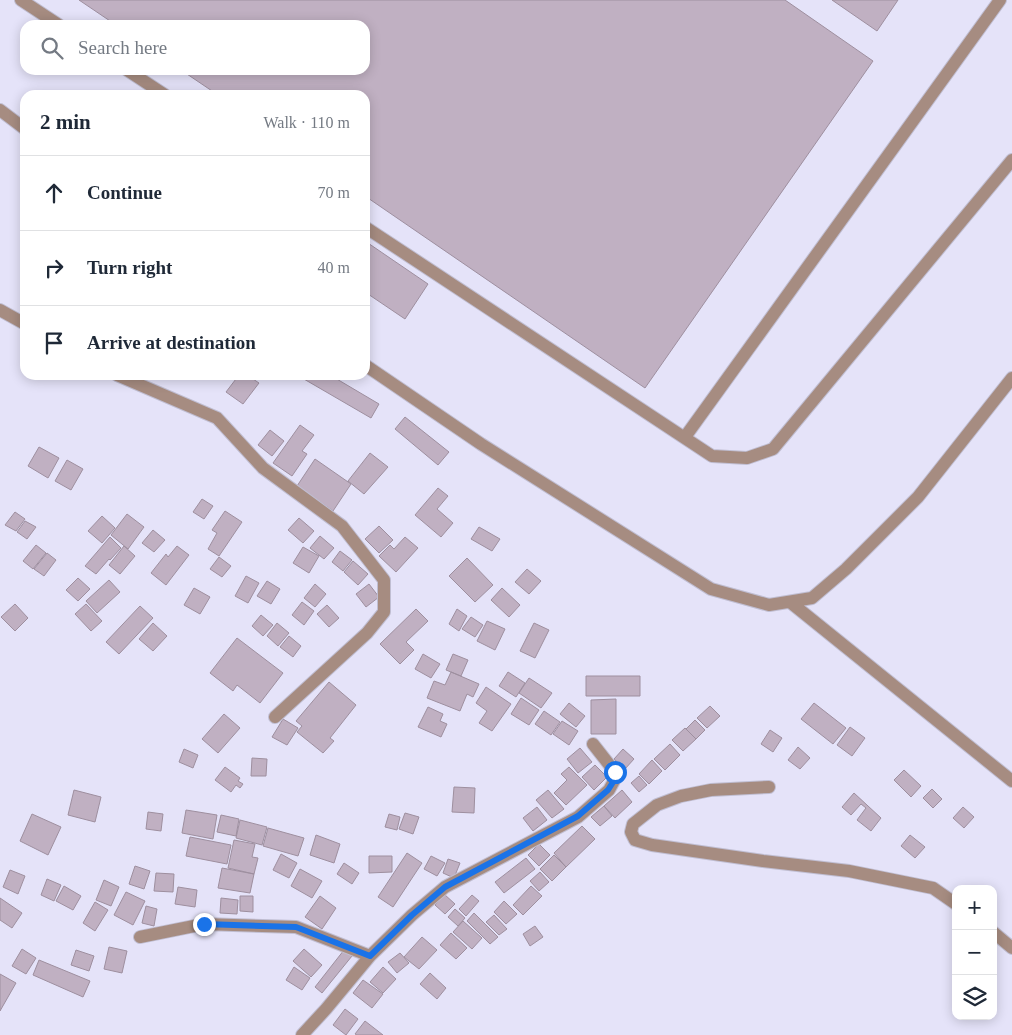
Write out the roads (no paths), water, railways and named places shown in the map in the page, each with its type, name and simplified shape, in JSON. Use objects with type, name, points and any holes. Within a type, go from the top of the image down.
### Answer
[{"type":"street","points":[[21,0],[51,20]]},
{"type":"street","points":[[685,437],[1000,0]]},
{"type":"street","points":[[135,75],[157,90]]},
{"type":"street","points":[[0,110],[20,125]]},
{"type":"street","points":[[370,230],[712,456],[747,458],[773,449],[1012,160]]},
{"type":"street","points":[[0,310],[20,321]]},
{"type":"street","points":[[370,368],[481,444],[711,589],[769,605],[812,598],[846,569],[918,497],[1012,378]]},
{"type":"street","points":[[129,380],[217,418],[263,468],[342,526],[384,580],[384,612],[367,633],[275,717]]},
{"type":"street","points":[[790,602],[1012,781]]},
{"type":"street","points":[[302,1035],[370,956],[412,915],[445,887],[578,816],[608,790],[615,779],[615,772],[592,744]]},
{"type":"street","points":[[769,787],[711,790],[681,796],[657,805],[634,824],[632,832],[635,840],[652,845],[849,871],[934,888],[952,901]]},
{"type":"street","points":[[140,937],[204,924],[296,927],[370,956]]},
{"type":"street","points":[[997,935],[1012,948]]}]
